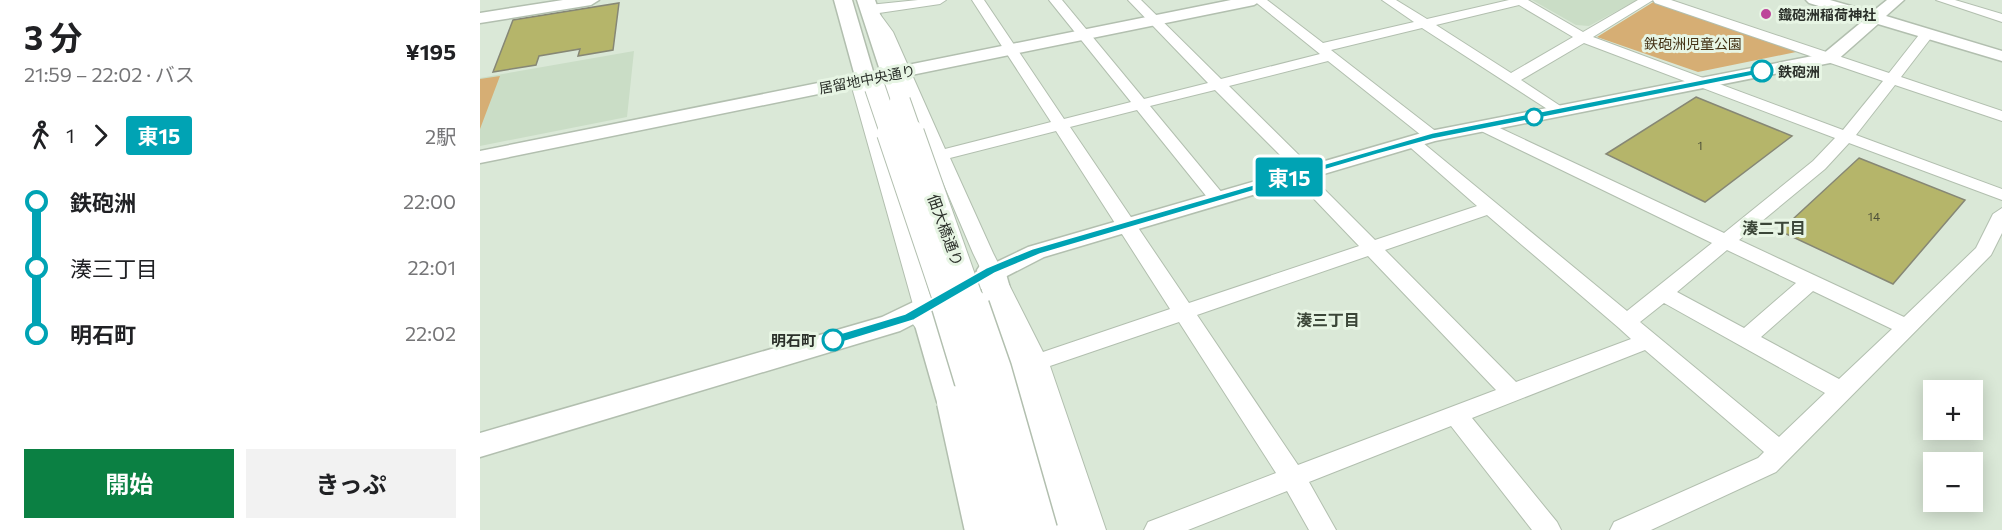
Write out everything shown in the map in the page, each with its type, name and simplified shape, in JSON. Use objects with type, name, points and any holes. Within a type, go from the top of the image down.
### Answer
[{"type":"main road","name":"佃大橋通り","points":[[843,0],[887,83],[995,369],[1041,530]]},
{"type":"main road","name":"佃大橋通り","points":[[887,83],[989,444],[1010,530]]},
{"type":"main road","points":[[991,270],[1002,321],[1029,369],[1067,530]]},
{"type":"main road","points":[[924,308],[953,402],[981,530]]},
{"type":"street","points":[[480,18],[591,0]]},
{"type":"street","points":[[868,4],[887,9],[940,0]]},
{"type":"street","points":[[978,0],[1293,477],[1323,530]]},
{"type":"street","points":[[1055,0],[1217,198]]},
{"type":"street","points":[[1134,0],[1513,393]]},
{"type":"street","points":[[1257,0],[1432,136]]},
{"type":"street","name":"居留地中央通り","points":[[480,157],[887,83],[1011,50],[1257,0]]},
{"type":"street","points":[[1388,0],[1560,111]]},
{"type":"street","points":[[1512,79],[1647,0]]},
{"type":"street","points":[[1659,0],[2002,116]]},
{"type":"street","points":[[1814,0],[2002,56]]},
{"type":"street","points":[[480,445],[891,324],[991,270],[1036,252],[1411,141],[1829,58],[1896,0]]},
{"type":"street","points":[[1942,0],[2002,18]]},
{"type":"street","points":[[940,155],[1218,85],[1425,24],[1520,1],[1584,38],[2002,195]]},
{"type":"street","points":[[868,4],[886,32],[887,83],[940,155],[991,270]]},
{"type":"street","points":[[1626,323],[1819,165],[1846,137],[1928,34]]},
{"type":"street","points":[[887,83],[860,91],[924,308],[922,338],[967,530]]},
{"type":"street","points":[[1483,126],[1906,327]]},
{"type":"street","points":[[1411,141],[1780,452]]},
{"type":"street","points":[[1093,530],[1029,369],[1183,313],[1489,208]]},
{"type":"street","points":[[1623,530],[1767,465],[1984,251],[2002,213]]},
{"type":"street","points":[[1746,339],[1810,282]]},
{"type":"street","points":[[1663,293],[1841,391]]},
{"type":"street","points":[[1156,530],[1647,341]]},
{"type":"street","points":[[1456,415],[1548,530]]},
{"type":"shaded area","points":[[1532,0],[1637,0],[1589,26],[1576,25]]},
{"type":"shaded area","points":[[634,51],[627,117],[480,146],[480,78]]},
{"type":"green space","name":"鉄砲洲児童公園","points":[[1655,1],[1801,51],[1698,72],[1597,37]]},
{"type":"green space","points":[[500,76],[480,129],[480,79]]},
{"type":"building","points":[[619,3],[613,50],[578,56],[580,49],[539,56],[536,65],[493,72],[513,20]]},
{"type":"building","points":[[1696,97],[1792,136],[1705,202],[1606,154]]},
{"type":"building","points":[[1859,158],[1965,200],[1893,284],[1780,231]]},
{"type":"bus line","name":"東15","points":[[833,340],[909,317],[991,270],[1036,252],[1411,141],[1762,71]]},
{"type":"place","name":"鐡砲洲稲荷神社","points":[[1766,14]]},
{"type":"place","name":"鉄砲洲","points":[[1762,71]]},
{"type":"place","name":"明石町","points":[[833,340]]},
{"type":"district","name":"湊二丁目","points":[[1774,227]]},
{"type":"district","name":"湊三丁目","points":[[1328,319]]}]
